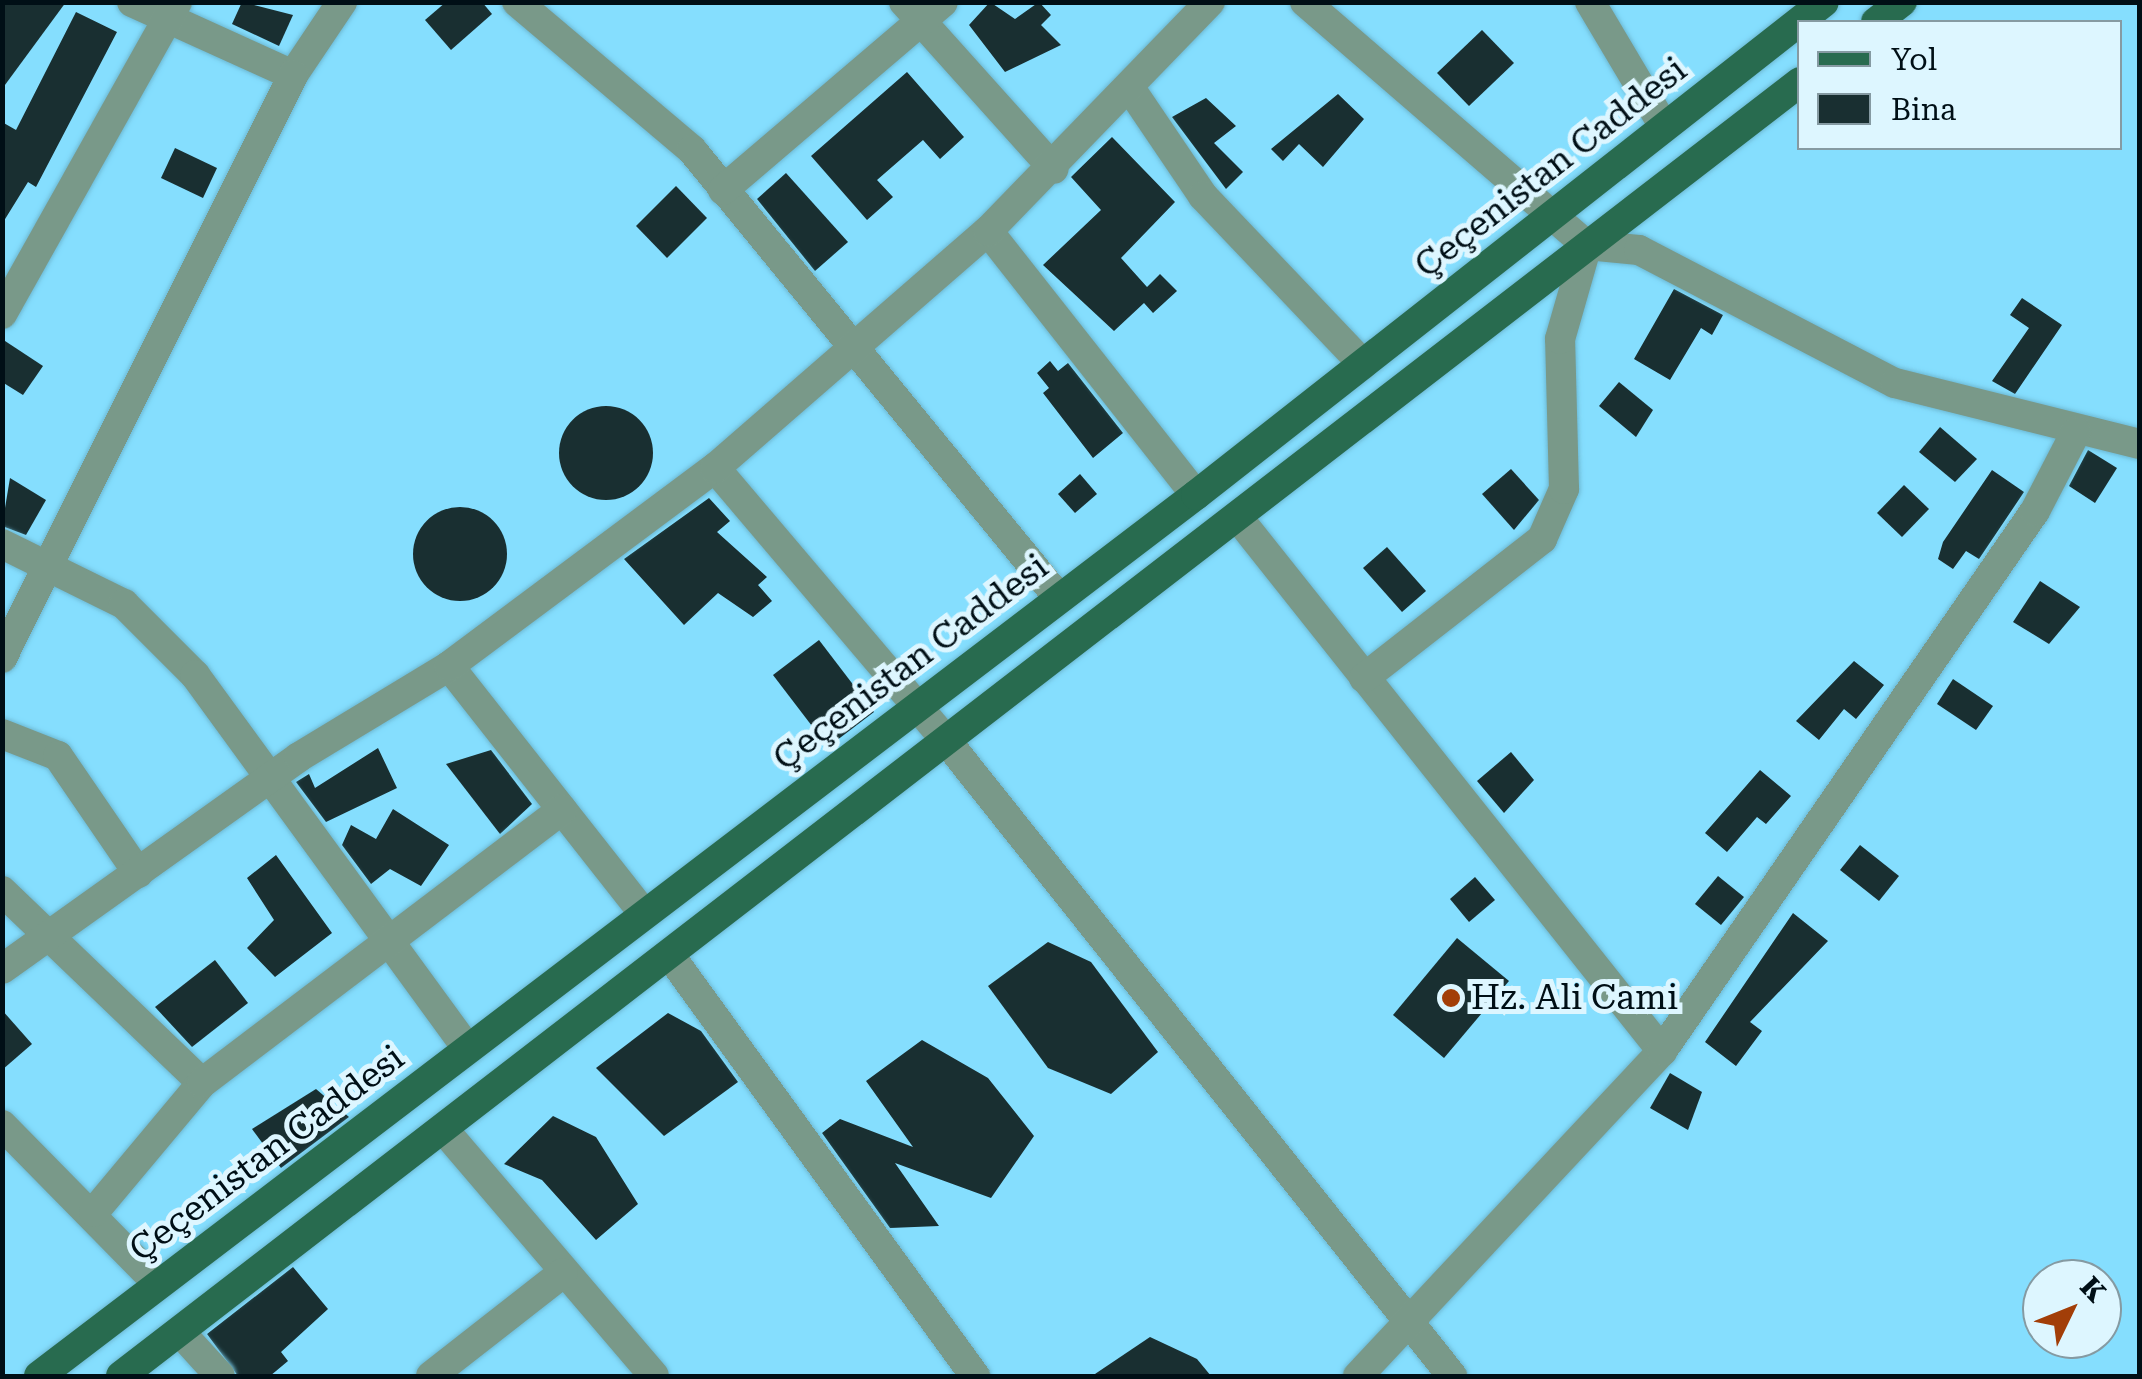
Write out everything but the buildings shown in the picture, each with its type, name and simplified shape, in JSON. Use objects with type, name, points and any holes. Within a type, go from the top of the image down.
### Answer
[{"type":"main road","name":"Çeçenistan Caddesi","points":[[1800,20],[1824,2]]},
{"type":"main road","points":[[1879,20],[1902,2]]},
{"type":"main road","name":"Çeçenistan Caddesi","points":[[38,1376],[1196,495],[1797,23]]},
{"type":"main road","points":[[121,1376],[949,744],[1797,84]]},
{"type":"street","points":[[132,2],[173,12],[293,75]]},
{"type":"street","points":[[2,658],[293,75],[342,2]]},
{"type":"street","points":[[517,2],[616,78],[723,190],[852,356],[1058,598]]},
{"type":"street","points":[[2,969],[266,783],[449,666],[715,468],[852,356],[988,232],[1132,91],[1210,2]]},
{"type":"street","points":[[1305,2],[1587,245],[1639,250],[1896,384],[2076,432],[2140,444]]},
{"type":"street","points":[[1590,2],[1663,125]]},
{"type":"street","points":[[723,190],[922,8],[1054,169]]},
{"type":"street","points":[[4,309],[173,12]]},
{"type":"street","points":[[1132,91],[1203,196],[1363,364]]},
{"type":"street","points":[[988,232],[1196,495]]},
{"type":"street","points":[[1364,678],[1542,540],[1564,489],[1560,339],[1587,245]]},
{"type":"street","points":[[1358,1376],[1662,1051],[2034,511],[2076,432]]},
{"type":"street","points":[[715,468],[949,744],[1452,1376]]},
{"type":"street","points":[[1238,519],[1662,1051]]},
{"type":"street","points":[[2,544],[124,604],[195,676],[266,783],[468,1048]]},
{"type":"street","points":[[449,666],[644,914]]},
{"type":"street","points":[[2,734],[58,756],[138,873]]},
{"type":"street","points":[[94,1212],[202,1083],[385,940],[562,810]]},
{"type":"street","points":[[2,891],[202,1083]]},
{"type":"street","points":[[670,957],[975,1376]]},
{"type":"street","points":[[2,1125],[94,1212],[158,1284]]},
{"type":"street","points":[[444,1130],[562,1273],[654,1376]]},
{"type":"street","points":[[431,1376],[562,1273]]},
{"type":"street","points":[[180,1332],[220,1376]]},
{"type":"place","name":"Hz. Ali Cami","points":[[1451,998]]}]
